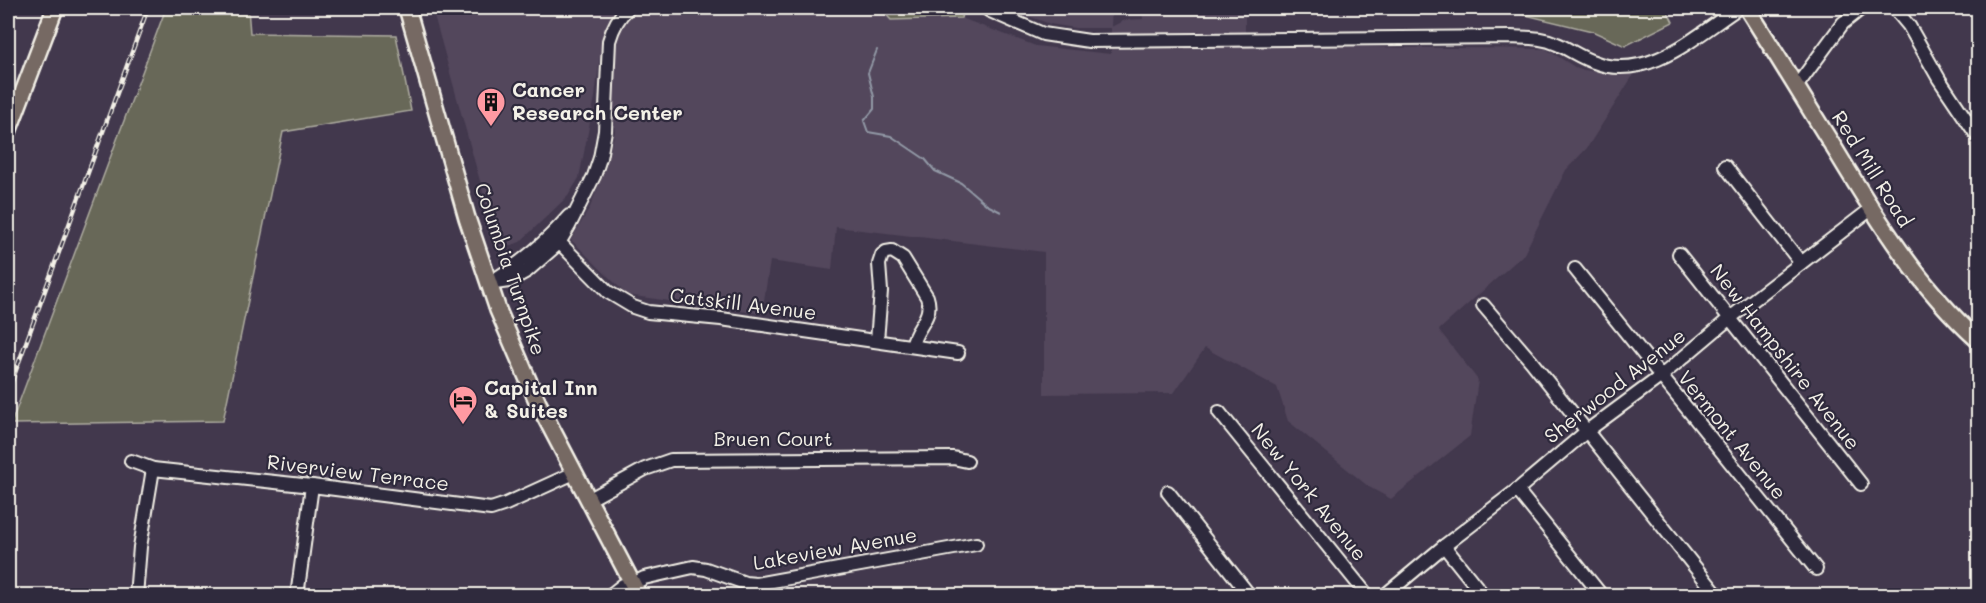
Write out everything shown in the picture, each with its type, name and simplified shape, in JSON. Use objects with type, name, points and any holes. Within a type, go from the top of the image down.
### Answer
[{"type":"main road","points":[[8,132],[55,8]]},
{"type":"main road","name":"Columbia Turnpike","points":[[407,8],[467,218],[507,335],[574,473],[636,590]]},
{"type":"main road","name":"Red Mill Road","points":[[1747,8],[1870,209],[1947,310],[1978,340]]},
{"type":"street","points":[[488,284],[509,281],[527,271],[556,239],[580,203],[594,176],[603,142],[609,41],[619,16],[628,8]]},
{"type":"street","points":[[986,8],[1043,34],[1089,41],[1521,38],[1541,39],[1556,43],[1594,63],[1608,66],[1643,64],[1667,55],[1738,8]]},
{"type":"street","points":[[1796,87],[1843,23],[1862,8]]},
{"type":"street","points":[[1894,8],[1909,26],[1939,78],[1978,137]]},
{"type":"street","points":[[1725,166],[1801,263]]},
{"type":"street","name":"Sherwood Avenue","points":[[1384,596],[1587,431],[1660,377],[1730,318],[1870,209]]},
{"type":"street","name":"Catskill Avenue","points":[[556,239],[608,292],[621,301],[640,309],[958,353]]},
{"type":"street","points":[[877,341],[881,291],[879,264],[882,255],[892,251],[903,258],[929,303],[927,318],[912,346]]},
{"type":"street","name":"New Hampshire Avenue","points":[[1679,254],[1861,484]]},
{"type":"street","name":"Vermont Avenue","points":[[1575,269],[1816,569]]},
{"type":"street","points":[[1483,305],[1531,361],[1718,596]]},
{"type":"street","name":"New York Avenue","points":[[1219,412],[1368,596]]},
{"type":"street","name":"Bruen Court","points":[[588,500],[671,459],[953,458],[967,461]]},
{"type":"street","name":"Riverview Terrace","points":[[131,461],[153,469],[312,486],[491,509],[574,473]]},
{"type":"street","points":[[136,596],[140,547],[153,469]]},
{"type":"street","points":[[297,596],[312,486]]},
{"type":"street","points":[[1517,490],[1602,596]]},
{"type":"street","points":[[1168,492],[1250,596]]},
{"type":"street","name":"Lakeview Avenue","points":[[609,596],[623,585],[636,590],[644,578],[693,567],[706,569],[745,583],[769,583],[976,544]]},
{"type":"street","points":[[1444,546],[1484,596]]},
{"type":"shaded area","points":[[432,8],[616,8],[602,40],[595,97],[579,178],[568,196],[520,242],[499,250]]},
{"type":"shaded area","points":[[644,8],[880,8],[892,20],[961,18],[1036,46],[1111,54],[1111,28],[1075,28],[1050,24],[1007,8],[1112,8],[1111,27],[1125,20],[1143,19],[1142,8],[1245,8],[1245,46],[1546,49],[1578,69],[1634,74],[1587,148],[1566,170],[1524,254],[1439,330],[1478,380],[1470,436],[1391,499],[1369,487],[1288,421],[1277,387],[1205,348],[1174,393],[1044,394],[1044,252],[836,227],[832,270],[770,261],[762,314],[627,295],[571,240],[590,207],[605,170],[615,131],[612,99],[616,41],[624,19]]},
{"type":"green space","points":[[166,8],[248,8],[250,33],[396,35],[411,111],[283,132],[223,421],[11,424]]},
{"type":"green space","points":[[880,8],[964,8],[961,18],[891,20]]},
{"type":"green space","points":[[1520,8],[1666,8],[1673,22],[1625,46],[1592,31],[1521,14]]},
{"type":"waterway","points":[[877,50],[868,73],[874,97],[874,109],[864,121],[868,132],[891,136],[925,159],[935,171],[961,183],[987,205],[1001,212]]},
{"type":"railway","points":[[8,392],[148,8]]},
{"type":"place","name":"Cancer Research Center","points":[[491,128]]},
{"type":"place","name":"Capital Inn & Suites","points":[[463,426]]}]
